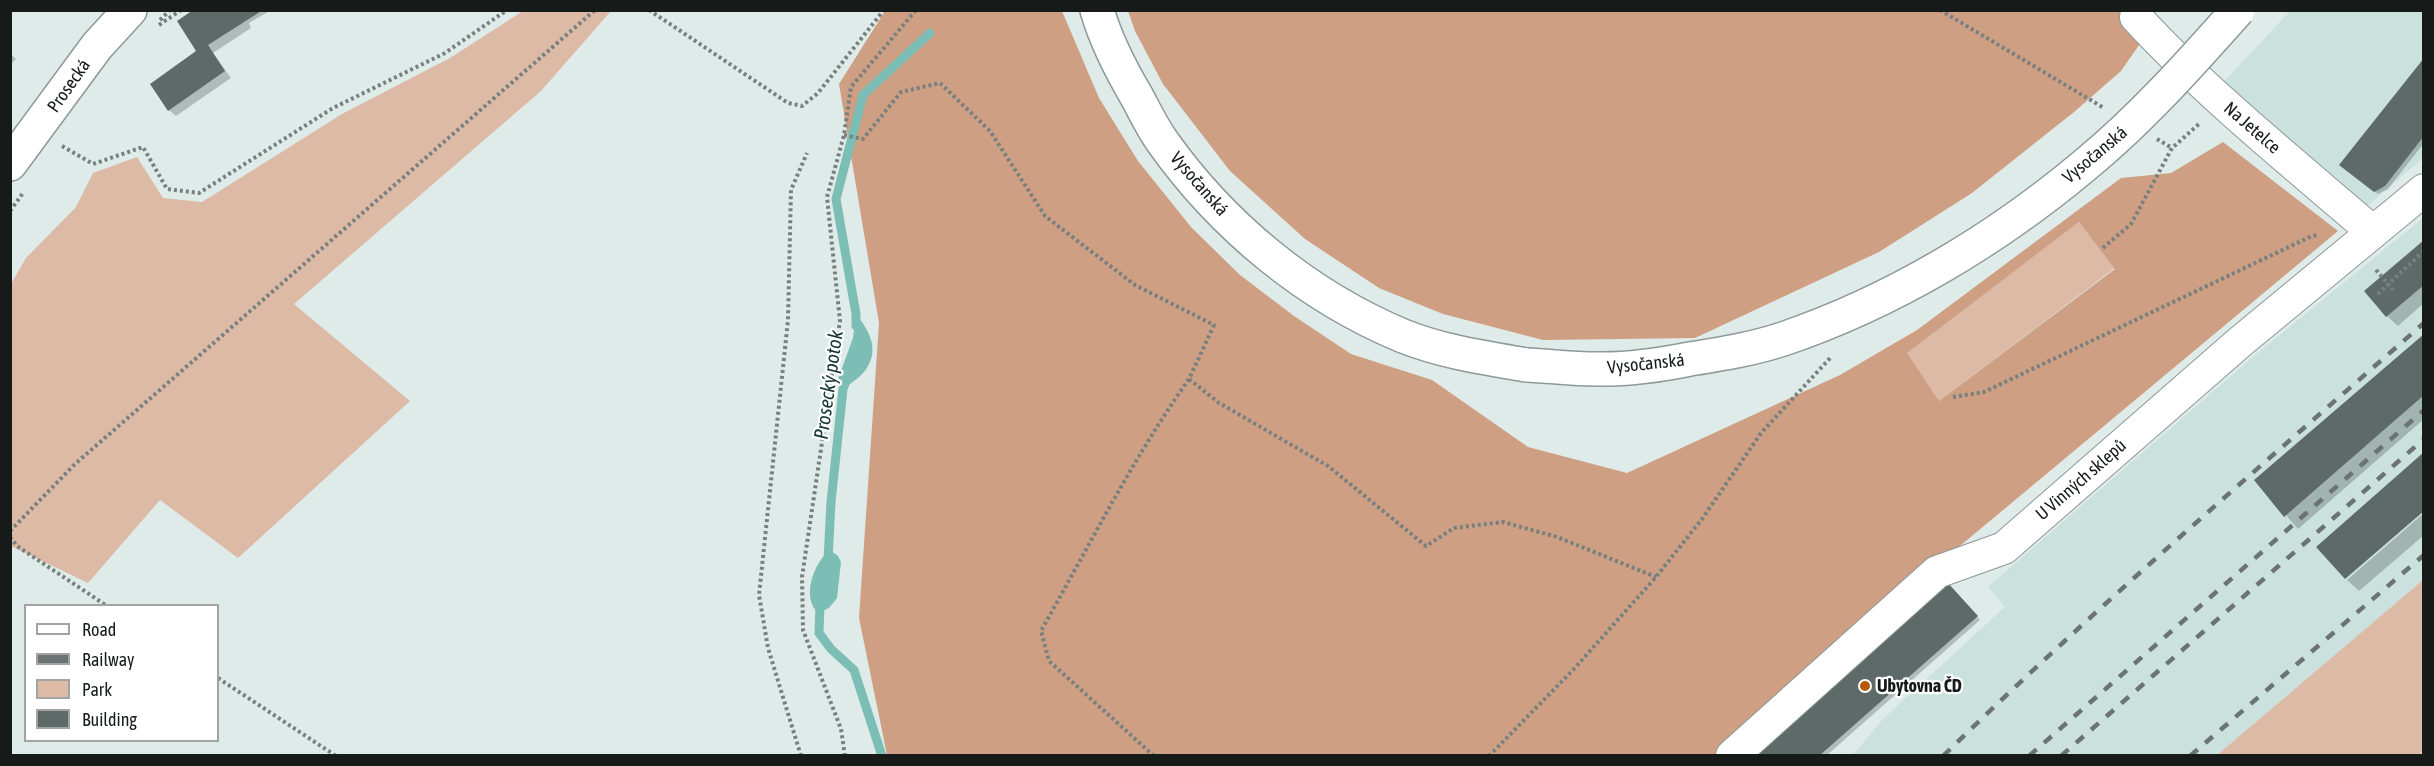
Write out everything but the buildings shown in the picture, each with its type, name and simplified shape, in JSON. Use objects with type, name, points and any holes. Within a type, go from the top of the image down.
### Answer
[{"type":"main road","name":"Vysočanská","points":[[1097,10],[1102,28],[1125,77],[1161,140],[1204,194],[1248,237],[1295,276],[1347,309],[1405,337],[1464,354],[1527,365],[1597,370],[1675,362],[1725,353],[1782,339],[1870,304],[1969,248],[2014,219],[2085,165],[2137,118],[2238,10]]},
{"type":"main road","name":"Prosecká","points":[[10,164],[98,46],[143,19]]},
{"type":"street","name":"Na Jetelce","points":[[2136,17],[2164,47],[2224,103],[2373,232]]},
{"type":"street","name":"U Vinných sklepů","points":[[1732,756],[1937,572],[2004,548],[2240,342],[2424,189]]},
{"type":"path","points":[[143,19],[181,10]]},
{"type":"path","points":[[57,144],[93,164],[143,147],[167,189],[199,193],[333,108],[445,53],[507,10]]},
{"type":"path","points":[[10,531],[75,464],[595,10]]},
{"type":"path","points":[[650,10],[788,103],[802,106],[818,93],[884,10]]},
{"type":"path","points":[[905,10],[910,17]]},
{"type":"path","points":[[845,756],[841,729],[803,630],[802,577],[840,321],[827,196],[843,135],[851,87],[916,10]]},
{"type":"path","points":[[1940,10],[2105,108],[2096,116]]},
{"type":"path","points":[[843,135],[863,139],[901,92],[940,83],[990,131],[1045,216],[1135,285],[1214,325],[1189,379],[1169,407],[1132,469],[1041,631],[1049,661],[1154,756]]},
{"type":"path","points":[[2103,248],[2131,224],[2172,148],[2224,103]]},
{"type":"path","points":[[801,756],[768,648],[759,595],[788,320],[791,190],[807,153]]},
{"type":"path","points":[[1953,397],[1984,392],[2312,236],[2322,235]]},
{"type":"path","points":[[2378,294],[2424,251]]},
{"type":"path","points":[[2388,284],[2393,290]]},
{"type":"path","points":[[1489,756],[1573,670],[1656,577],[1702,519],[1761,433],[1839,349]]},
{"type":"path","points":[[1189,379],[1219,404],[1328,466],[1426,546],[1454,528],[1503,522],[1557,537],[1656,577]]},
{"type":"path","points":[[10,537],[17,546],[104,604]]},
{"type":"path","points":[[219,679],[336,756]]},
{"type":"shaded area","points":[[2121,10],[2144,38],[2121,71],[2074,112],[1972,193],[1879,252],[1695,338],[1543,340],[1443,314],[1379,288],[1305,239],[1230,171],[1163,84],[1135,31],[1128,11]]},
{"type":"shaded area","points":[[885,11],[1062,11],[1099,98],[1138,161],[1191,227],[1240,275],[1294,316],[1351,354],[1432,380],[1528,447],[1627,473],[1840,375],[1917,330],[2121,178],[2171,173],[2223,142],[2338,231],[1757,715],[1715,755],[887,755],[859,618],[879,323],[839,84]],"holes":[[[2079,222],[2115,269],[1939,401],[1907,353]]]},
{"type":"shaded area","points":[[2290,11],[2423,11],[2423,158],[2367,206],[2222,84]]},
{"type":"shaded area","points":[[2423,218],[2423,580],[2217,755],[1852,756],[1883,719],[2005,607],[1988,587],[2254,356]]},
{"type":"green space","points":[[523,11],[611,11],[541,91],[294,304],[410,401],[238,558],[160,500],[88,583],[11,546],[11,284],[26,258],[76,207],[93,173],[137,157],[163,198],[202,202],[342,114],[450,58]]},
{"type":"green space","points":[[2079,222],[2115,268],[1939,401],[1906,353]]},
{"type":"green space","points":[[2423,580],[2423,751],[2418,756],[2217,755]]},
{"type":"water","points":[[856,314],[871,338],[871,359],[857,379],[843,389],[838,379],[853,338]]},
{"type":"water","points":[[830,550],[838,556],[841,562],[837,598],[829,608],[818,613],[810,598],[810,589],[819,563]]},
{"type":"waterway","name":"Prosecký potok","points":[[856,326],[856,314],[836,199],[863,95],[930,33]]},
{"type":"waterway","name":"Prosecký potok","points":[[828,560],[831,502],[843,389],[847,378]]},
{"type":"waterway","name":"Prosecký potok","points":[[820,603],[819,633],[831,649],[854,670],[882,756]]},
{"type":"railway","points":[[1943,756],[2121,590],[2424,323]]},
{"type":"railway","points":[[2029,756],[2424,410]]},
{"type":"railway","points":[[2061,756],[2424,439]]},
{"type":"railway","points":[[2190,756],[2424,555]]},
{"type":"place","name":"Ubytovna ČD","points":[[1865,686]]}]
